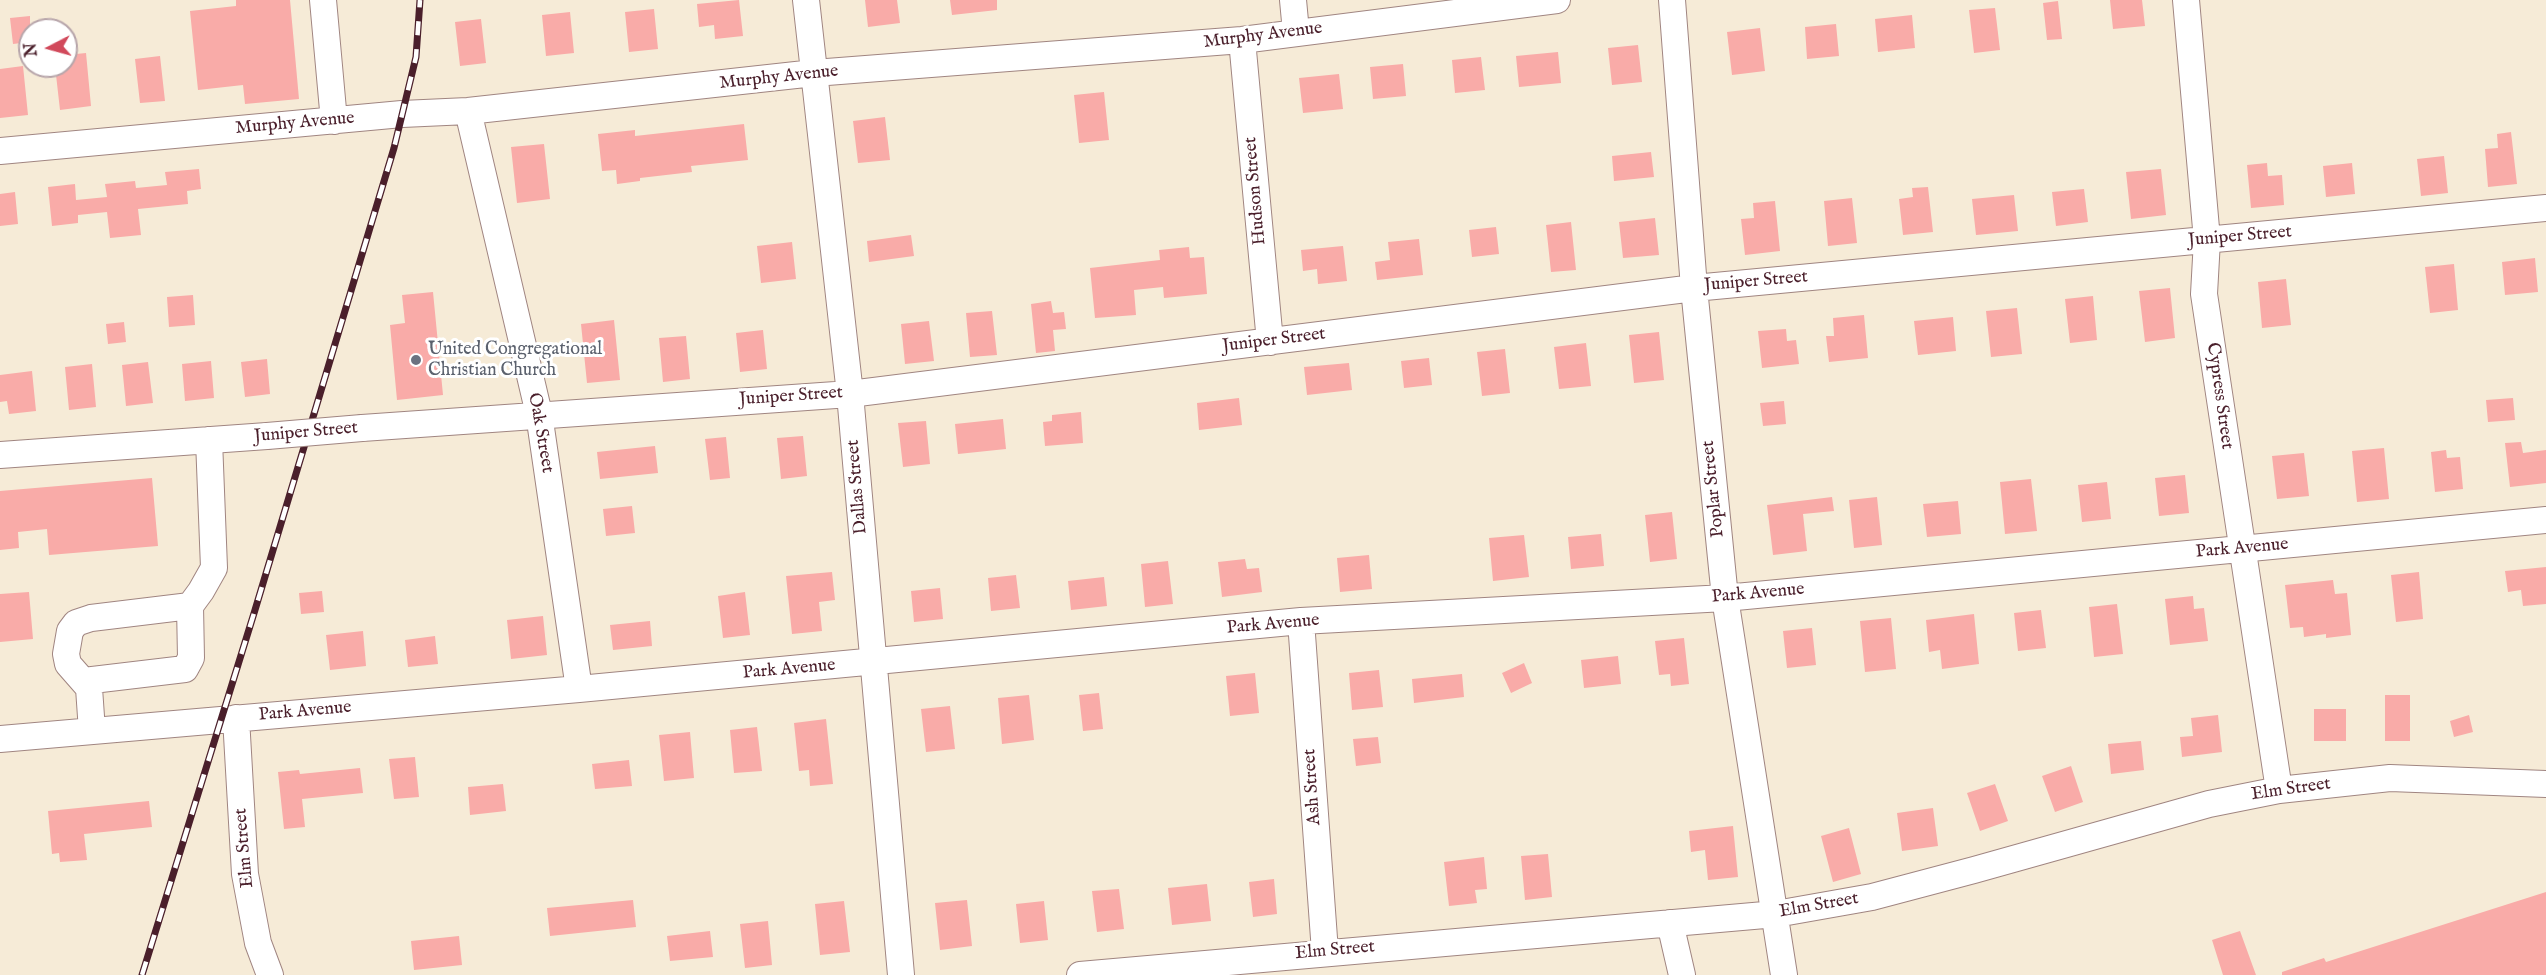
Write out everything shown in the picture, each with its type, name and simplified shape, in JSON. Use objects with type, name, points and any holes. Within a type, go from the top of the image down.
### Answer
[{"type":"street","points":[[323,0],[334,121]]},
{"type":"street","name":"Dallas Street","points":[[806,0],[850,394],[901,975]]},
{"type":"street","points":[[1293,0],[1296,32]]},
{"type":"street","name":"Murphy Avenue","points":[[0,152],[468,111],[814,73],[1242,40],[1557,0]]},
{"type":"street","name":"Poplar Street","points":[[1672,0],[1694,288],[1725,598],[1784,975]]},
{"type":"street","name":"Cypress Street","points":[[2186,0],[2207,240],[2204,294],[2278,790]]},
{"type":"street","name":"Hudson Street","points":[[1242,40],[1270,342]]},
{"type":"street","name":"Oak Street","points":[[468,111],[538,414],[579,688]]},
{"type":"street","name":"Juniper Street","points":[[0,455],[538,414],[850,394],[1694,288],[2546,208]]},
{"type":"street","points":[[84,681],[185,669],[191,658],[190,606],[214,568],[209,440]]},
{"type":"street","name":"Park Avenue","points":[[0,739],[873,662],[1301,621],[1725,598],[2546,520]]},
{"type":"street","points":[[92,731],[89,688],[68,664],[66,654],[70,632],[76,623],[91,618],[190,606]]},
{"type":"street","name":"Ash Street","points":[[1301,621],[1325,952]]},
{"type":"street","name":"Elm Street","points":[[236,718],[245,874],[258,943],[270,975]]},
{"type":"street","name":"Elm Street","points":[[1080,975],[1198,969],[1325,952],[1776,914],[1872,897],[2208,804],[2278,790],[2390,778],[2546,784]]},
{"type":"street","points":[[1670,923],[1682,975]]},
{"type":"building","points":[[236,0],[290,0],[299,99],[245,104],[243,85],[198,90],[190,11],[236,6]]},
{"type":"building","points":[[739,0],[743,36],[715,39],[714,25],[699,27],[697,4]]},
{"type":"building","points":[[865,0],[897,0],[900,23],[868,27]]},
{"type":"building","points":[[950,0],[997,0],[997,10],[952,15]]},
{"type":"building","points":[[2110,0],[2142,0],[2145,26],[2113,29]]},
{"type":"building","points":[[2058,1],[2062,39],[2047,40],[2043,3]]},
{"type":"building","points":[[1995,8],[2000,50],[1974,53],[1969,10]]},
{"type":"building","points":[[654,9],[658,49],[629,52],[625,12]]},
{"type":"building","points":[[570,12],[574,53],[546,56],[542,15]]},
{"type":"building","points":[[1912,15],[1915,48],[1878,52],[1875,19]]},
{"type":"building","points":[[30,16],[30,18],[18,18],[18,43],[13,44],[10,18]]},
{"type":"building","points":[[481,19],[486,63],[460,66],[455,22]]},
{"type":"building","points":[[1836,24],[1839,56],[1807,59],[1805,27]]},
{"type":"building","points":[[1760,28],[1765,71],[1732,75],[1727,32]]},
{"type":"building","points":[[1638,45],[1642,82],[1612,85],[1608,48]]},
{"type":"building","points":[[1558,52],[1561,83],[1519,87],[1516,56]]},
{"type":"building","points":[[86,53],[91,106],[60,110],[56,78],[78,78],[78,54]]},
{"type":"building","points":[[160,56],[165,101],[140,103],[135,59]]},
{"type":"building","points":[[1481,57],[1485,90],[1455,93],[1452,60]]},
{"type":"building","points":[[1403,64],[1406,96],[1373,99],[1370,67]]},
{"type":"building","points":[[18,67],[18,78],[24,78],[28,115],[0,118],[0,69]]},
{"type":"building","points":[[1339,74],[1343,109],[1303,113],[1299,78]]},
{"type":"building","points":[[1104,92],[1109,140],[1079,143],[1074,95]]},
{"type":"building","points":[[885,117],[890,160],[858,163],[853,121]]},
{"type":"building","points":[[744,124],[748,160],[691,166],[692,172],[640,178],[640,181],[617,184],[616,170],[602,171],[598,134],[635,130],[635,136]]},
{"type":"building","points":[[2511,132],[2517,184],[2488,187],[2485,149],[2498,148],[2497,134]]},
{"type":"building","points":[[544,144],[550,199],[517,203],[511,147]]},
{"type":"building","points":[[1651,152],[1654,177],[1614,181],[1612,156]]},
{"type":"building","points":[[2444,156],[2448,193],[2421,196],[2417,159]]},
{"type":"building","points":[[2267,163],[2268,176],[2282,175],[2284,205],[2251,208],[2247,165]]},
{"type":"building","points":[[2352,163],[2355,194],[2326,197],[2323,166]]},
{"type":"building","points":[[199,169],[201,189],[187,191],[188,204],[138,209],[141,235],[110,238],[107,212],[78,215],[78,223],[52,226],[48,187],[75,184],[76,200],[107,197],[105,184],[135,181],[136,188],[167,185],[165,172]]},
{"type":"building","points":[[2161,169],[2166,215],[2131,219],[2126,172]]},
{"type":"building","points":[[1928,187],[1933,232],[1903,235],[1899,199],[1913,197],[1912,188]]},
{"type":"building","points":[[2084,189],[2088,222],[2056,226],[2052,192]]},
{"type":"building","points":[[15,192],[18,224],[0,226],[0,194]]},
{"type":"building","points":[[2014,195],[2018,231],[1976,235],[1972,199]]},
{"type":"building","points":[[1852,198],[1857,243],[1828,246],[1824,201]]},
{"type":"building","points":[[1775,201],[1780,251],[1745,255],[1741,219],[1754,218],[1753,203]]},
{"type":"building","points":[[1655,218],[1659,255],[1623,258],[1619,222]]},
{"type":"building","points":[[1571,222],[1576,270],[1551,272],[1546,225]]},
{"type":"building","points":[[1496,227],[1499,254],[1472,257],[1469,230]]},
{"type":"building","points":[[911,235],[914,256],[869,262],[867,241]]},
{"type":"building","points":[[1419,239],[1423,275],[1377,280],[1375,262],[1390,260],[1388,242]]},
{"type":"building","points":[[792,242],[796,279],[761,283],[757,246]]},
{"type":"building","points":[[1343,246],[1347,281],[1318,284],[1317,269],[1303,271],[1301,250]]},
{"type":"building","points":[[1189,247],[1190,258],[1204,257],[1207,294],[1164,298],[1163,287],[1134,290],[1136,315],[1095,318],[1090,268],[1160,260],[1159,250]]},
{"type":"building","points":[[2535,258],[2538,292],[2505,295],[2502,262]]},
{"type":"building","points":[[2454,264],[2458,310],[2430,313],[2425,267]]},
{"type":"building","points":[[2286,279],[2291,325],[2262,328],[2258,282]]},
{"type":"building","points":[[2170,288],[2175,338],[2145,342],[2139,291]]},
{"type":"building","name":"United Congregational Christian Church","points":[[433,292],[443,395],[397,400],[390,325],[405,323],[402,295]]},
{"type":"building","points":[[193,295],[195,325],[169,327],[167,297]]},
{"type":"building","points":[[2093,296],[2097,340],[2070,343],[2065,299]]},
{"type":"building","points":[[1051,301],[1053,313],[1064,312],[1066,329],[1053,330],[1055,351],[1036,353],[1031,304]]},
{"type":"building","points":[[2017,308],[2022,354],[1991,357],[1986,311]]},
{"type":"building","points":[[992,311],[997,355],[970,357],[966,313]]},
{"type":"building","points":[[1864,315],[1868,358],[1829,362],[1826,336],[1834,336],[1833,318]]},
{"type":"building","points":[[1953,317],[1956,351],[1918,355],[1914,321]]},
{"type":"building","points":[[614,320],[620,380],[587,383],[581,324]]},
{"type":"building","points":[[929,321],[934,361],[905,364],[901,324]]},
{"type":"building","points":[[124,322],[126,342],[108,344],[106,324]]},
{"type":"building","points":[[1786,329],[1787,341],[1796,340],[1799,364],[1762,368],[1758,331]]},
{"type":"building","points":[[763,330],[767,369],[740,372],[736,333]]},
{"type":"building","points":[[1659,332],[1664,380],[1634,383],[1629,335]]},
{"type":"building","points":[[686,336],[690,379],[663,382],[659,338]]},
{"type":"building","points":[[1586,343],[1591,386],[1559,389],[1554,347]]},
{"type":"building","points":[[1505,349],[1510,393],[1482,396],[1477,352]]},
{"type":"building","points":[[1429,358],[1432,385],[1404,388],[1401,361]]},
{"type":"building","points":[[267,359],[270,394],[245,397],[241,362]]},
{"type":"building","points":[[211,361],[214,398],[185,401],[182,364]]},
{"type":"building","points":[[148,362],[153,403],[126,406],[122,365]]},
{"type":"building","points":[[1349,363],[1352,390],[1307,395],[1304,367]]},
{"type":"building","points":[[92,364],[96,407],[69,410],[65,367]]},
{"type":"building","points":[[32,371],[36,411],[9,414],[7,401],[0,402],[0,375]]},
{"type":"building","points":[[1239,398],[1242,425],[1199,430],[1197,403]]},
{"type":"building","points":[[2513,398],[2515,420],[2488,422],[2486,400]]},
{"type":"building","points":[[1784,401],[1786,424],[1763,426],[1760,403]]},
{"type":"building","points":[[1081,412],[1083,443],[1045,446],[1043,422],[1052,421],[1052,415]]},
{"type":"building","points":[[1003,419],[1006,449],[958,454],[955,424]]},
{"type":"building","points":[[926,421],[930,464],[903,467],[898,423]]},
{"type":"building","points":[[803,436],[807,476],[781,479],[777,438]]},
{"type":"building","points":[[726,437],[730,478],[710,480],[705,439]]},
{"type":"building","points":[[2521,442],[2523,453],[2546,450],[2546,483],[2510,487],[2505,443]]},
{"type":"building","points":[[655,446],[658,473],[600,479],[597,452]]},
{"type":"building","points":[[2384,448],[2389,499],[2357,502],[2352,451]]},
{"type":"building","points":[[2446,450],[2447,458],[2460,457],[2463,489],[2435,492],[2431,452]]},
{"type":"building","points":[[2304,453],[2309,496],[2277,499],[2272,456]]},
{"type":"building","points":[[2185,475],[2189,513],[2159,516],[2155,478]]},
{"type":"building","points":[[152,478],[158,546],[49,555],[47,529],[18,532],[19,548],[0,550],[0,491]]},
{"type":"building","points":[[2031,479],[2037,531],[2005,534],[2000,482]]},
{"type":"building","points":[[2107,482],[2111,519],[2082,522],[2078,485]]},
{"type":"building","points":[[1832,497],[1834,511],[1803,514],[1807,551],[1773,555],[1767,505]]},
{"type":"building","points":[[1877,497],[1882,545],[1854,548],[1849,500]]},
{"type":"building","points":[[1958,501],[1961,534],[1927,537],[1923,504]]},
{"type":"building","points":[[632,506],[635,533],[606,536],[603,509]]},
{"type":"building","points":[[1672,512],[1677,559],[1650,562],[1645,515]]},
{"type":"building","points":[[1601,534],[1604,566],[1571,569],[1568,537]]},
{"type":"building","points":[[1524,535],[1529,577],[1493,581],[1489,538]]},
{"type":"building","points":[[1369,555],[1372,589],[1340,592],[1337,558]]},
{"type":"building","points":[[1245,559],[1247,569],[1259,568],[1262,592],[1222,597],[1218,562]]},
{"type":"building","points":[[1168,561],[1173,604],[1145,607],[1141,564]]},
{"type":"building","points":[[2546,567],[2546,604],[2523,606],[2521,590],[2508,592],[2505,571]]},
{"type":"building","points":[[832,572],[835,600],[819,602],[822,631],[792,634],[786,576]]},
{"type":"building","points":[[2419,572],[2423,619],[2396,622],[2391,575]]},
{"type":"building","points":[[1016,575],[1020,608],[991,611],[988,578]]},
{"type":"building","points":[[1104,577],[1107,606],[1071,610],[1068,581]]},
{"type":"building","points":[[2333,580],[2335,594],[2347,593],[2351,635],[2326,638],[2326,634],[2304,637],[2303,627],[2290,628],[2285,585]]},
{"type":"building","points":[[940,588],[943,619],[914,622],[911,591]]},
{"type":"building","points":[[322,591],[324,612],[301,614],[299,593]]},
{"type":"building","points":[[29,592],[33,639],[0,642],[0,594]]},
{"type":"building","points":[[745,592],[750,635],[723,638],[718,596]]},
{"type":"building","points":[[2193,596],[2194,609],[2204,608],[2208,641],[2170,645],[2165,599]]},
{"type":"building","points":[[2117,604],[2123,654],[2094,657],[2089,607]]},
{"type":"building","points":[[2041,610],[2046,648],[2018,651],[2014,613]]},
{"type":"building","points":[[1974,614],[1979,664],[1942,669],[1940,650],[1929,652],[1926,620]]},
{"type":"building","points":[[543,616],[547,655],[511,659],[507,620]]},
{"type":"building","points":[[1891,618],[1896,669],[1865,672],[1860,621]]},
{"type":"building","points":[[650,621],[652,646],[613,650],[610,625]]},
{"type":"building","points":[[1812,628],[1816,665],[1787,668],[1783,631]]},
{"type":"building","points":[[363,631],[366,666],[330,670],[326,635]]},
{"type":"building","points":[[435,636],[438,664],[408,667],[405,640]]},
{"type":"building","points":[[1684,638],[1689,684],[1671,686],[1670,674],[1659,675],[1655,641]]},
{"type":"building","points":[[1618,656],[1621,684],[1584,688],[1581,660]]},
{"type":"building","points":[[1524,663],[1532,683],[1511,693],[1502,673]]},
{"type":"building","points":[[1379,670],[1383,707],[1352,710],[1349,673]]},
{"type":"building","points":[[1255,673],[1259,713],[1230,716],[1226,676]]},
{"type":"building","points":[[1462,674],[1464,697],[1414,703],[1412,679]]},
{"type":"building","points":[[1099,693],[1103,729],[1083,731],[1079,695]]},
{"type":"building","points":[[1029,695],[1034,740],[1002,744],[998,698]]},
{"type":"building","points":[[2385,695],[2410,695],[2410,741],[2385,741]]},
{"type":"building","points":[[950,706],[955,749],[926,752],[921,709]]},
{"type":"building","points":[[2314,709],[2346,709],[2346,741],[2314,741]]},
{"type":"building","points":[[2218,715],[2222,752],[2182,757],[2180,737],[2193,736],[2191,718]]},
{"type":"building","points":[[2469,715],[2473,732],[2454,737],[2450,721]]},
{"type":"building","points":[[826,719],[833,784],[810,786],[809,770],[799,771],[794,723]]},
{"type":"building","points":[[757,727],[762,771],[734,773],[730,730]]},
{"type":"building","points":[[690,732],[694,778],[664,781],[659,735]]},
{"type":"building","points":[[1378,737],[1381,763],[1356,766],[1353,739]]},
{"type":"building","points":[[2141,741],[2144,770],[2111,774],[2108,744]]},
{"type":"building","points":[[415,757],[419,797],[394,799],[389,759]]},
{"type":"building","points":[[629,760],[632,786],[595,789],[592,764]]},
{"type":"building","points":[[2071,766],[2083,802],[2055,812],[2042,776]]},
{"type":"building","points":[[360,768],[363,793],[302,799],[305,827],[284,829],[278,772],[299,770],[300,774]]},
{"type":"building","points":[[503,784],[506,811],[470,815],[468,787]]},
{"type":"building","points":[[1995,784],[2008,821],[1980,831],[1967,793]]},
{"type":"building","points":[[149,801],[152,827],[84,834],[87,860],[60,862],[59,853],[52,854],[48,811]]},
{"type":"building","points":[[1933,808],[1938,846],[1902,851],[1897,813]]},
{"type":"building","points":[[1733,826],[1738,877],[1708,880],[1705,850],[1691,852],[1689,831]]},
{"type":"building","points":[[1849,828],[1861,874],[1833,882],[1821,836]]},
{"type":"building","points":[[1548,854],[1552,897],[1525,900],[1521,856]]},
{"type":"building","points":[[1484,857],[1487,889],[1475,890],[1477,903],[1449,906],[1444,862]]},
{"type":"building","points":[[1274,879],[1277,914],[1253,917],[1249,882]]},
{"type":"building","points":[[1207,884],[1211,921],[1172,925],[1168,888]]},
{"type":"building","points":[[1119,889],[1124,929],[1097,932],[1092,891]]},
{"type":"building","points":[[2546,892],[2546,975],[2282,975],[2282,972],[2324,958],[2326,962]]},
{"type":"building","points":[[633,900],[636,927],[550,936],[547,908]]},
{"type":"building","points":[[967,900],[972,946],[940,950],[935,903]]},
{"type":"building","points":[[844,901],[850,952],[820,955],[815,904]]},
{"type":"building","points":[[1044,901],[1048,940],[1020,943],[1016,904]]},
{"type":"building","points":[[768,921],[772,965],[745,968],[740,924]]},
{"type":"building","points":[[710,931],[713,957],[670,961],[667,936]]},
{"type":"building","points":[[2240,931],[2256,975],[2223,975],[2212,940]]},
{"type":"building","points":[[459,936],[462,965],[414,970],[411,941]]},
{"type":"railway","points":[[142,975],[394,148],[416,57],[420,0]]},
{"type":"place","name":"United Congregational Christian Church","points":[[416,360]]}]
